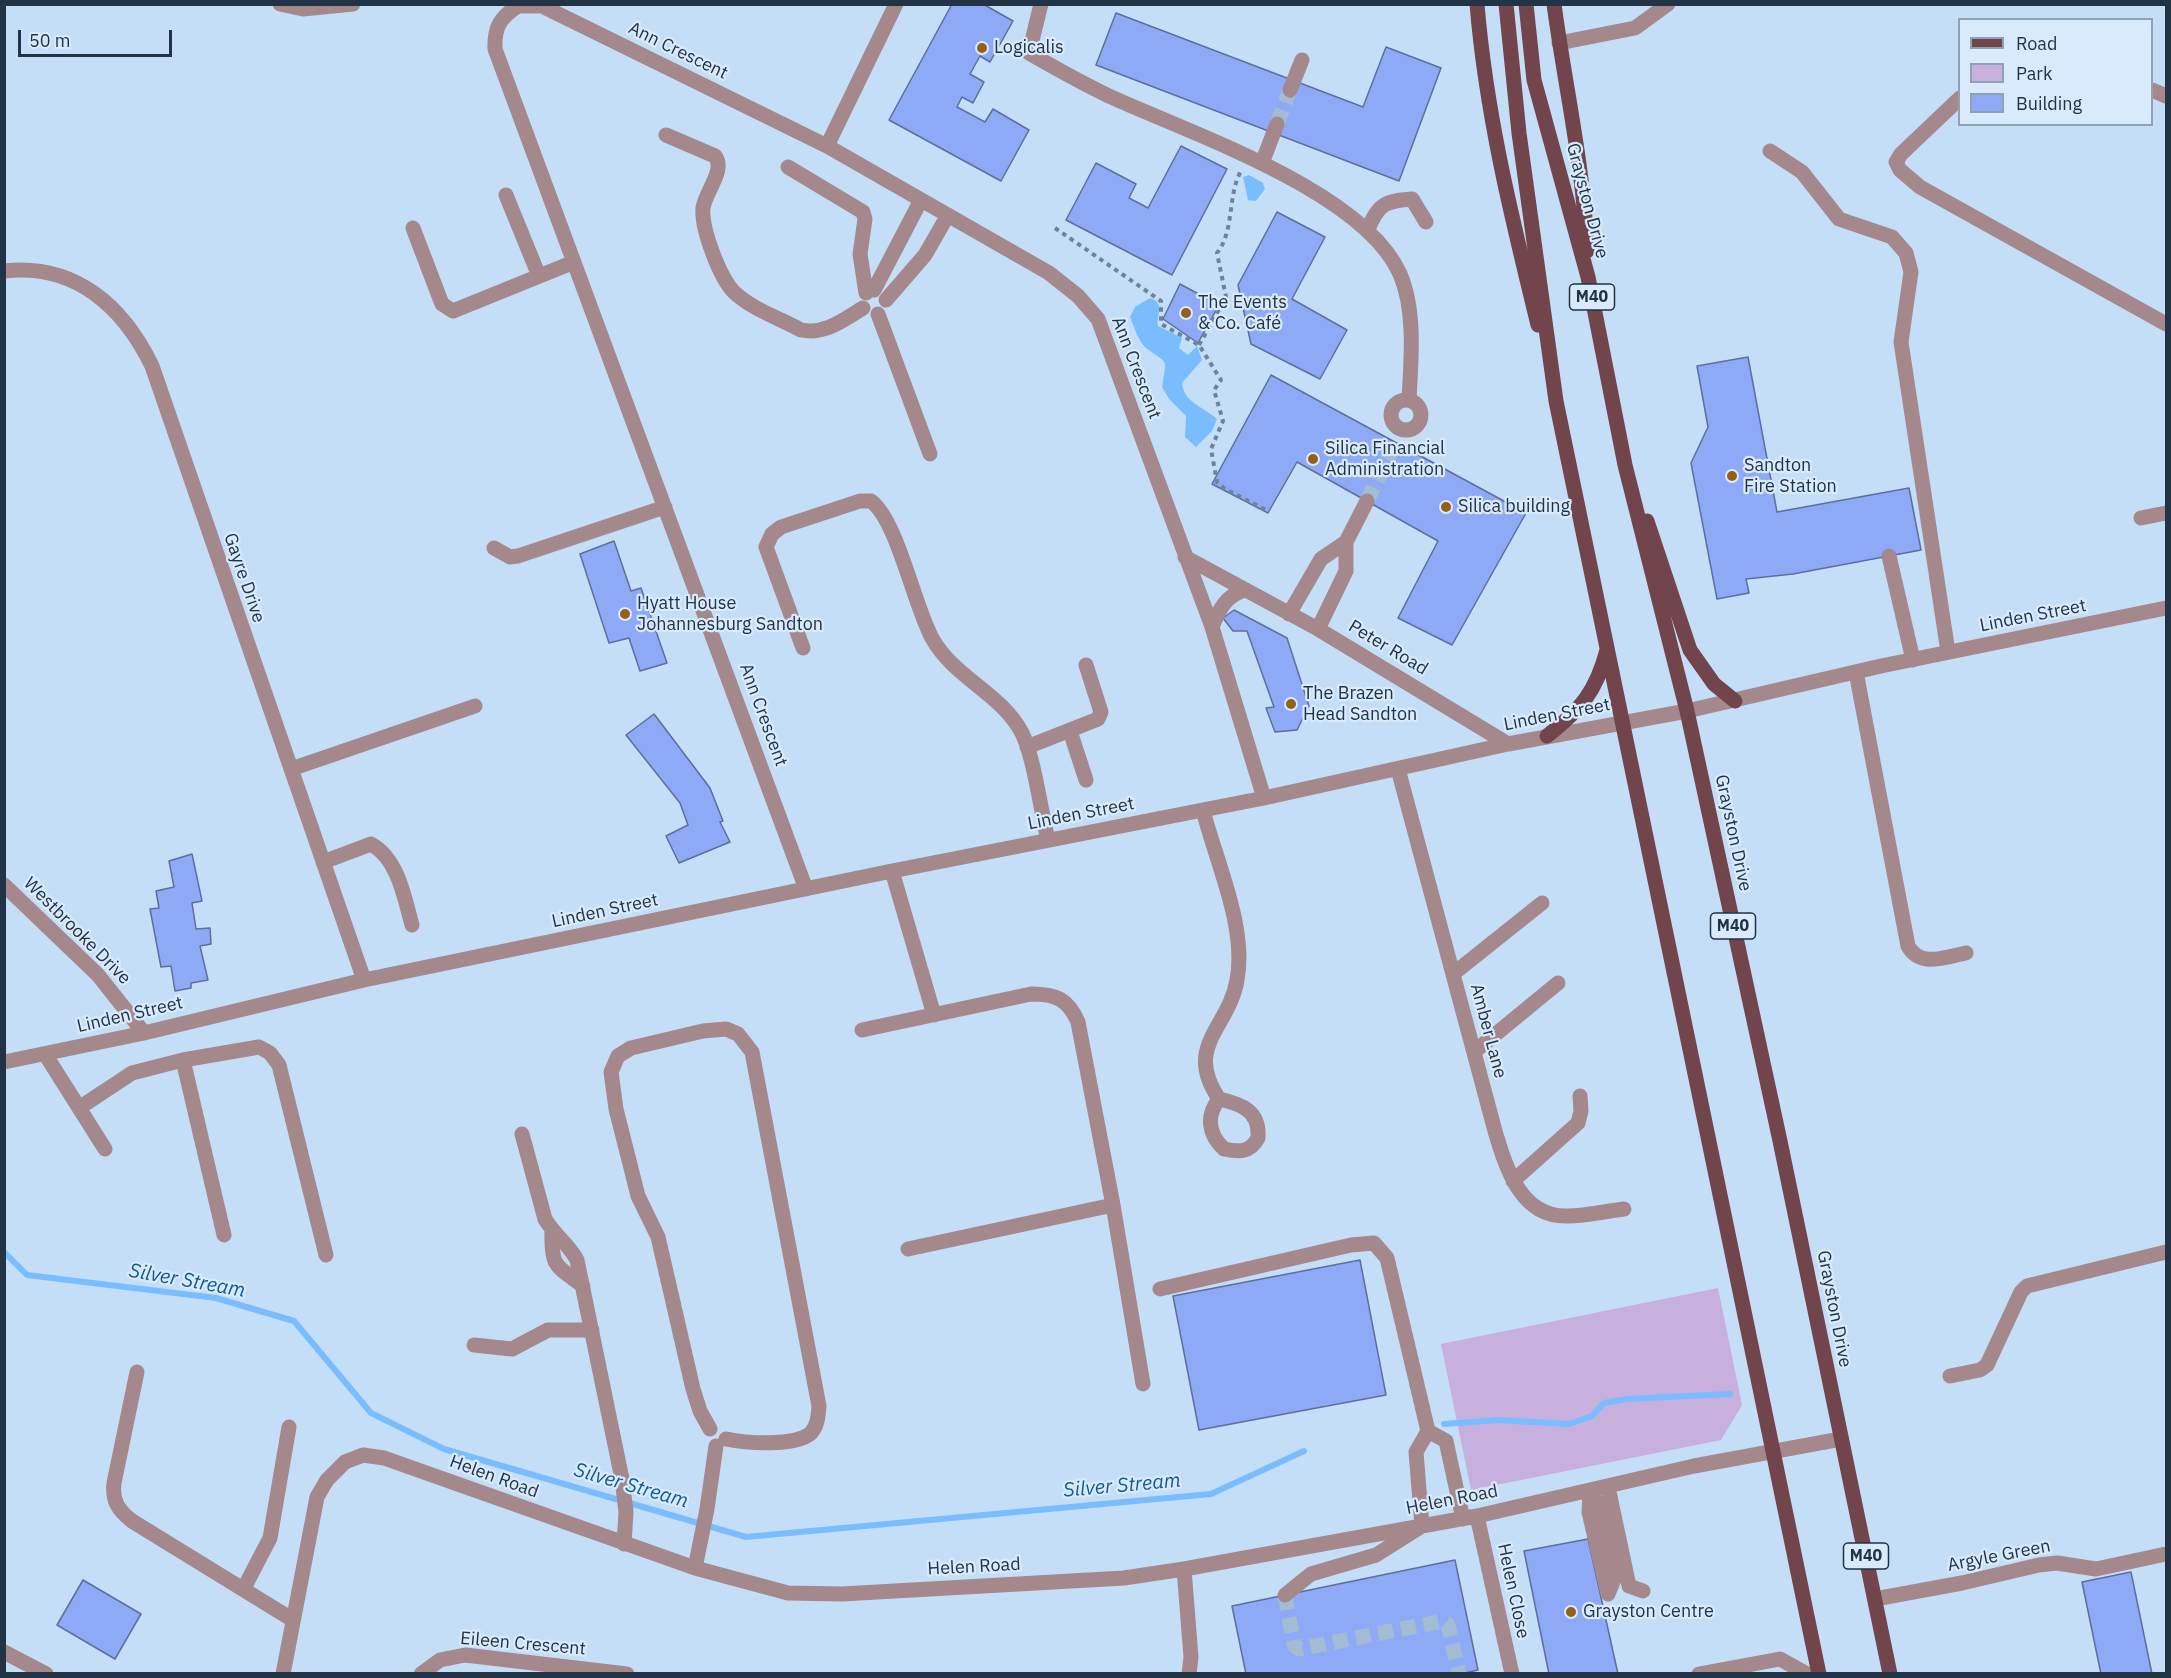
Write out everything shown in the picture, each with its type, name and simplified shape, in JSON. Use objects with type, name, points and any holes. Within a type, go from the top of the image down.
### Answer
[{"type":"main road","name":"M40","points":[[1506,4],[1518,133],[1556,401],[1819,1674]]},
{"type":"main road","name":"Grayston Drive","points":[[1526,4],[1534,80],[1588,277],[1625,465],[1687,711],[1780,1141],[1890,1674]]},
{"type":"main road","points":[[1554,4],[1580,160],[1585,203],[1588,277]]},
{"type":"main road","points":[[1475,8],[1494,137],[1556,401]]},
{"type":"main road","points":[[1625,465],[1660,554],[1683,636],[1699,666],[1714,684],[1735,701]]},
{"type":"main road","points":[[1547,736],[1573,716],[1588,698],[1600,675],[1608,647]]},
{"type":"street","points":[[280,4],[303,9],[353,4]]},
{"type":"street","points":[[827,146],[896,4]]},
{"type":"street","points":[[1041,4],[1029,53],[1107,95],[1262,163],[1349,213],[1368,229],[1400,273],[1407,296],[1411,365],[1409,400]]},
{"type":"street","points":[[1559,43],[1635,28],[1668,4]]},
{"type":"street","name":"Ann Crescent","points":[[806,889],[495,49],[494,33],[498,24],[518,6],[542,6],[827,146],[1049,273],[1078,296],[1098,319],[1212,627],[1264,798]]},
{"type":"street","points":[[1290,90],[1302,60]]},
{"type":"street","points":[[1958,99],[1900,154],[1896,162],[1900,170],[1920,187],[2166,324]]},
{"type":"street","points":[[1262,163],[1277,124]]},
{"type":"street","points":[[666,135],[715,156],[718,161],[720,167],[705,199],[702,220],[725,279],[738,296],[801,330],[810,332],[828,329],[863,308]]},
{"type":"street","points":[[1770,151],[1802,172],[1839,219],[1892,237],[1906,253],[1911,272],[1901,342],[1948,652]]},
{"type":"street","points":[[788,168],[862,213],[865,219],[860,254],[870,291]]},
{"type":"street","points":[[506,195],[539,276]]},
{"type":"street","points":[[1368,229],[1376,210],[1391,200],[1412,199],[1426,222]]},
{"type":"street","points":[[870,291],[882,292],[886,300],[885,308],[878,314],[870,314],[863,308],[862,300],[870,291],[921,200]]},
{"type":"street","points":[[886,300],[925,255],[948,215]]},
{"type":"street","points":[[413,228],[442,304],[449,310],[460,310],[574,262]]},
{"type":"street","name":"Gayre Drive","points":[[4,271],[53,274],[71,279],[102,299],[140,342],[152,366],[364,980]]},
{"type":"street","points":[[878,314],[930,454]]},
{"type":"street","points":[[1409,400],[1420,409],[1421,419],[1416,428],[1399,436],[1390,414],[1395,404],[1409,400]]},
{"type":"street","points":[[803,648],[766,547],[769,539],[781,527],[865,500],[871,501],[886,518],[932,639],[957,669],[1009,711],[1027,747],[1048,840]]},
{"type":"street","points":[[1318,629],[1346,571],[1346,542],[1367,501]]},
{"type":"street","points":[[494,548],[510,557],[518,556],[665,507]]},
{"type":"street","points":[[2141,518],[2166,513]]},
{"type":"street","points":[[1289,614],[1321,559],[1346,542]]},
{"type":"street","name":"Peter Road","points":[[1185,556],[1318,629],[1508,744]]},
{"type":"street","points":[[1889,556],[1913,660]]},
{"type":"street","points":[[1212,627],[1228,599],[1234,593],[1245,590]]},
{"type":"street","name":"Linden Street","points":[[4,1062],[144,1033],[364,980],[892,871],[1264,798],[1547,736],[1687,711],[1948,652],[2166,608]]},
{"type":"street","points":[[1027,747],[1098,719],[1101,712],[1086,665]]},
{"type":"street","points":[[1856,672],[1908,946],[1913,956],[1924,961],[1966,954]]},
{"type":"street","points":[[291,770],[475,706]]},
{"type":"street","points":[[1070,731],[1086,780]]},
{"type":"street","name":"Amber Lane","points":[[1398,768],[1504,1160],[1513,1181],[1532,1205],[1552,1215],[1568,1216],[1624,1209]]},
{"type":"street","points":[[1203,810],[1236,923],[1240,945],[1237,982],[1205,1051],[1206,1070],[1219,1099]]},
{"type":"street","points":[[323,862],[370,844],[384,851],[402,889],[412,925]]},
{"type":"street","points":[[892,871],[933,1015]]},
{"type":"street","name":"Westbrooke Drive","points":[[4,885],[98,975],[144,1033]]},
{"type":"street","points":[[1453,974],[1542,903]]},
{"type":"street","points":[[1474,1052],[1558,983]]},
{"type":"street","points":[[862,1030],[1031,994],[1058,997],[1072,1008],[1078,1022],[1113,1205],[1143,1384]]},
{"type":"street","points":[[726,1029],[738,1034],[752,1052],[790,1264],[818,1393],[819,1415],[812,1432],[795,1439],[748,1444],[721,1443],[707,1438],[710,1429],[700,1411],[693,1389],[658,1237],[638,1196],[616,1109],[611,1072],[618,1056],[631,1048],[703,1031],[726,1029]]},
{"type":"street","points":[[79,1108],[132,1073],[183,1060],[260,1047],[270,1053],[279,1065],[326,1255]]},
{"type":"street","points":[[45,1054],[105,1149]]},
{"type":"street","points":[[183,1060],[224,1234]]},
{"type":"street","points":[[1513,1181],[1578,1123],[1581,1111],[1580,1096]]},
{"type":"street","points":[[522,1134],[545,1219],[552,1231],[571,1248],[577,1260],[622,1479],[626,1512],[624,1544]]},
{"type":"street","points":[[908,1249],[1113,1205]]},
{"type":"street","points":[[1160,1289],[1351,1245],[1374,1243],[1385,1253],[1390,1265],[1428,1431],[1416,1452],[1422,1526],[1376,1555],[1311,1574],[1285,1595]]},
{"type":"street","points":[[1950,1376],[1980,1370],[1987,1365],[2021,1292],[2027,1286],[2166,1252]]},
{"type":"street","points":[[474,1345],[512,1349],[548,1330],[592,1330]]},
{"type":"street","points":[[137,1372],[114,1483],[115,1504],[132,1521],[293,1620]]},
{"type":"street","points":[[244,1588],[273,1528],[289,1427]]},
{"type":"street","name":"Helen Close","points":[[1428,1431],[1446,1442],[1470,1517],[1512,1674]]},
{"type":"street","name":"Helen Road","points":[[283,1674],[317,1497],[337,1469],[363,1455],[384,1458],[694,1568],[788,1593],[833,1594],[1124,1578],[1184,1569],[1470,1517],[1694,1466],[1841,1439]]},
{"type":"street","points":[[694,1568],[721,1443]]},
{"type":"street","points":[[1608,1487],[1629,1586],[1643,1591]]},
{"type":"street","points":[[1590,1491],[1589,1512],[1608,1594]]},
{"type":"street","name":"Argyle Green","points":[[1875,1599],[1962,1583],[2038,1565],[2057,1563],[2096,1569],[2166,1554]]},
{"type":"street","points":[[1184,1569],[1191,1657],[1189,1674]]},
{"type":"street","points":[[4,1652],[46,1674]]},
{"type":"street","name":"Eileen Crescent","points":[[421,1674],[440,1660],[465,1655],[627,1674]]},
{"type":"street","points":[[1699,1674],[1765,1659],[1780,1659],[1807,1674]]},
{"type":"path","points":[[1198,345],[1226,297],[1217,253],[1226,241],[1236,180],[1243,168]]},
{"type":"path","points":[[1055,228],[1161,301],[1161,324],[1198,345],[1221,380],[1214,390],[1223,421],[1211,449],[1216,482],[1268,511]]},
{"type":"green space","points":[[1718,1288],[1742,1405],[1721,1440],[1471,1490],[1441,1344]]},
{"type":"water","points":[[1249,175],[1263,183],[1265,189],[1256,201],[1248,200],[1243,177]]},
{"type":"water","points":[[1150,298],[1155,300],[1159,306],[1158,326],[1182,338],[1179,348],[1188,355],[1197,346],[1202,360],[1182,383],[1186,395],[1217,419],[1212,431],[1196,447],[1185,437],[1186,416],[1169,399],[1162,387],[1164,362],[1143,345],[1130,317],[1135,307]]},
{"type":"building","points":[[952,4],[983,4],[1013,21],[990,62],[980,56],[970,74],[984,82],[973,103],[962,97],[957,107],[985,122],[993,109],[1029,130],[1001,181],[889,120]]},
{"type":"building","points":[[1116,13],[1363,107],[1386,47],[1441,68],[1399,181],[1096,65]]},
{"type":"building","points":[[1181,146],[1227,169],[1172,275],[1066,220],[1096,163],[1136,184],[1129,198],[1148,208]]},
{"type":"building","points":[[1277,212],[1325,237],[1292,299],[1347,330],[1320,379],[1251,344],[1238,285]]},
{"type":"building","points":[[1180,284],[1219,305],[1198,343],[1163,319]]},
{"type":"building","name":"Sandton Fire Station","points":[[1748,357],[1777,512],[1909,488],[1921,550],[1793,574],[1746,579],[1749,593],[1717,599],[1691,463],[1708,427],[1697,366]]},
{"type":"building","name":"Silica building","points":[[1271,375],[1526,513],[1452,645],[1398,618],[1438,541],[1297,462],[1268,513],[1212,484]]},
{"type":"building","name":"Hyatt House Johannesburg Sandton","points":[[614,541],[631,591],[641,588],[667,663],[640,671],[629,638],[609,643],[580,554]]},
{"type":"building","points":[[1234,610],[1287,638],[1309,706],[1297,730],[1275,732],[1266,708],[1274,707],[1247,631],[1233,631],[1223,618]]},
{"type":"building","points":[[654,714],[710,788],[723,821],[720,822],[730,842],[679,863],[666,836],[688,825],[680,803],[626,735]]},
{"type":"building","points":[[192,854],[202,901],[192,903],[196,929],[210,928],[211,944],[200,946],[208,980],[191,983],[191,988],[175,991],[171,966],[161,967],[150,909],[159,908],[156,891],[174,887],[169,861]]},
{"type":"building","points":[[1360,1260],[1386,1395],[1199,1430],[1173,1296]]},
{"type":"building","name":"Grayston Centre","points":[[1588,1539],[1618,1674],[1549,1674],[1524,1551]]},
{"type":"building","points":[[1455,1560],[1478,1670],[1460,1674],[1246,1674],[1232,1606]]},
{"type":"building","points":[[2131,1572],[2152,1674],[2101,1674],[2082,1582]]},
{"type":"building","points":[[83,1580],[141,1614],[115,1659],[57,1625]]},
{"type":"waterway","name":"Silver Stream","points":[[4,1252],[27,1275],[216,1298],[294,1321],[371,1413],[444,1449],[746,1537],[1211,1494],[1304,1451]]},
{"type":"waterway","name":"Silver Stream","points":[[1444,1424],[1497,1420],[1569,1424],[1592,1416],[1604,1403],[1627,1399],[1730,1394]]},
{"type":"tunnel","points":[[1277,124],[1290,90]]},
{"type":"tunnel","points":[[1367,501],[1396,442]]},
{"type":"tunnel","points":[[1285,1595],[1294,1645],[1299,1649],[1443,1621],[1448,1625],[1459,1674]]},
{"type":"place","name":"Logicalis","points":[[982,48]]},
{"type":"place","name":"The Events & Co. Café","points":[[1186,313]]},
{"type":"place","name":"Silica Financial Administration","points":[[1313,459]]},
{"type":"place","name":"Sandton Fire Station","points":[[1732,476]]},
{"type":"place","name":"Silica building","points":[[1446,507]]},
{"type":"place","name":"Hyatt House Johannesburg Sandton","points":[[625,614]]},
{"type":"place","name":"The Brazen Head Sandton","points":[[1291,704]]},
{"type":"place","name":"Grayston Centre","points":[[1571,1612]]}]
